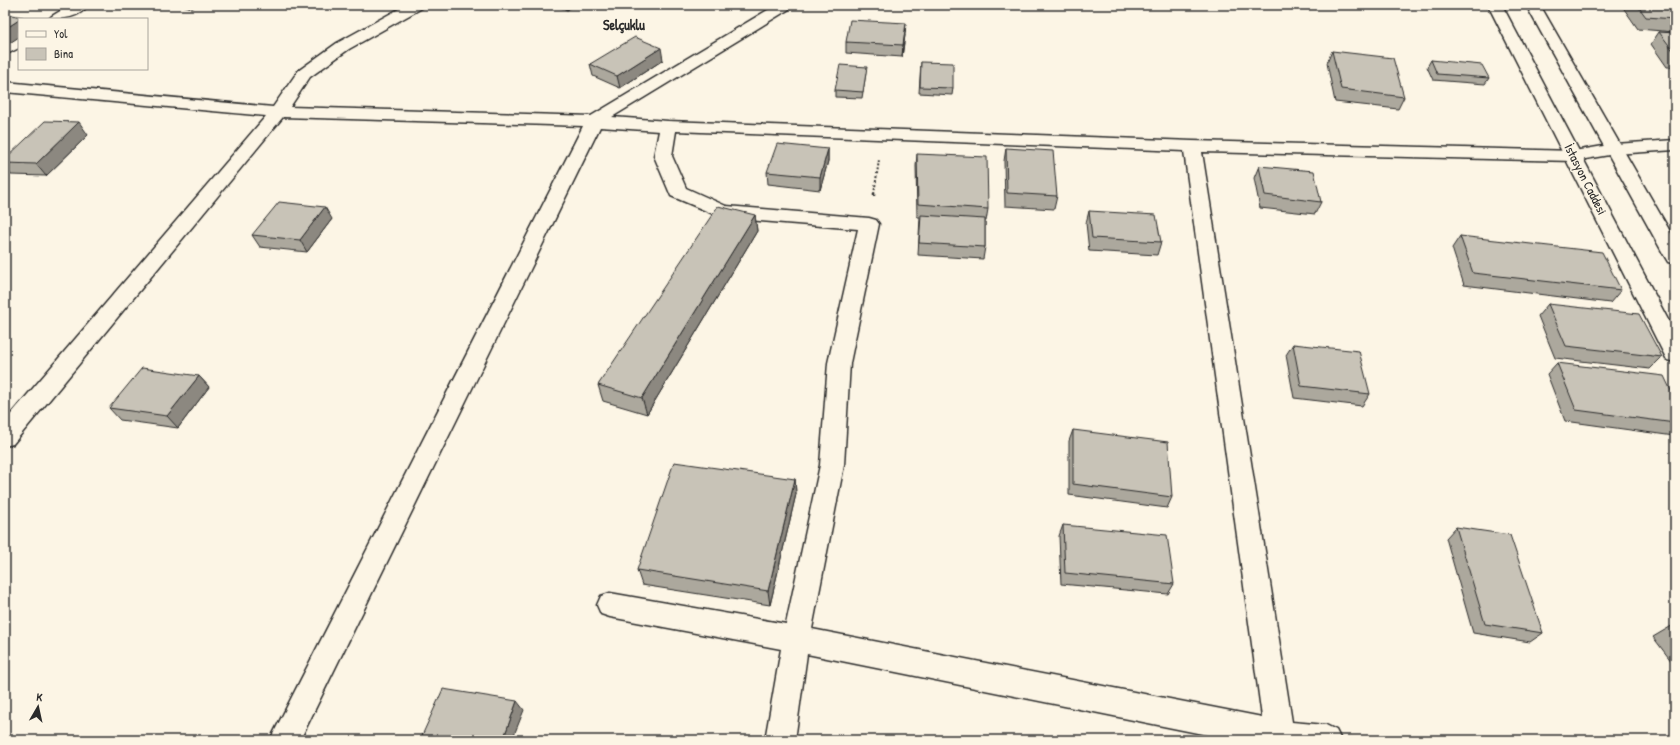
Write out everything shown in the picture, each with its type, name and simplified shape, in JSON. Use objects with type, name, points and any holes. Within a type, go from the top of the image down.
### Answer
[{"type":"street","points":[[59,18],[81,5]]},
{"type":"street","points":[[5,437],[278,112],[304,74],[343,46],[417,5]]},
{"type":"street","points":[[285,740],[594,121],[786,5]]},
{"type":"street","name":"İstasyon Caddesi","points":[[1495,5],[1675,354]]},
{"type":"street","points":[[1533,5],[1675,257]]},
{"type":"street","points":[[5,50],[18,43]]},
{"type":"street","points":[[5,87],[278,112],[594,121],[668,126],[883,135],[1192,146],[1574,156],[1615,149],[1675,145]]},
{"type":"street","points":[[668,126],[663,156],[678,192],[723,212],[869,224],[839,363],[832,466],[796,639],[780,740]]},
{"type":"street","points":[[1192,146],[1280,738]]},
{"type":"street","points":[[610,605],[796,639],[1280,738],[1326,740]]},
{"type":"path","points":[[869,224],[883,135]]},
{"type":"building","points":[[1637,5],[1675,5],[1675,19],[1646,17]]},
{"type":"building","points":[[5,14],[23,17],[18,18],[18,21],[5,29]]},
{"type":"building","points":[[850,20],[906,23],[903,45],[846,42]]},
{"type":"building","points":[[1659,32],[1675,33],[1675,53]]},
{"type":"building","points":[[635,37],[661,48],[617,76],[590,64]]},
{"type":"building","points":[[1332,51],[1393,58],[1404,97],[1341,89]]},
{"type":"building","points":[[1431,60],[1482,65],[1489,78],[1437,74]]},
{"type":"building","points":[[921,62],[953,63],[953,88],[920,87]]},
{"type":"building","points":[[840,65],[867,67],[863,92],[835,90]]},
{"type":"building","points":[[45,121],[79,122],[36,164],[5,163],[5,159]]},
{"type":"building","points":[[777,144],[828,149],[820,177],[767,172]]},
{"type":"building","points":[[1006,148],[1053,151],[1057,196],[1007,193]]},
{"type":"building","points":[[917,154],[987,157],[988,209],[918,204]]},
{"type":"building","points":[[1259,166],[1314,171],[1321,202],[1265,195]]},
{"type":"building","points":[[279,202],[325,207],[300,240],[252,235]]},
{"type":"building","points":[[718,206],[755,215],[642,398],[598,385]]},
{"type":"building","points":[[1089,211],[1156,215],[1161,242],[1092,238]]},
{"type":"building","points":[[921,215],[985,219],[985,247],[919,243]]},
{"type":"building","points":[[1460,236],[1602,252],[1621,290],[1473,273]]},
{"type":"building","points":[[1548,304],[1639,314],[1662,357],[1566,346]]},
{"type":"building","points":[[1293,344],[1359,351],[1370,394],[1301,386]]},
{"type":"building","points":[[1557,363],[1664,376],[1675,399],[1675,423],[1576,410]]},
{"type":"building","points":[[142,368],[199,376],[167,416],[109,408]]},
{"type":"building","points":[[1073,430],[1168,442],[1172,497],[1073,484]]},
{"type":"building","points":[[674,462],[795,479],[768,591],[637,570]]},
{"type":"building","points":[[1063,525],[1167,535],[1174,584],[1065,573]]},
{"type":"building","points":[[1456,527],[1510,535],[1543,633],[1485,624]]},
{"type":"building","points":[[443,689],[517,701],[503,740],[420,740]]},
{"type":"district","name":"Selçuklu","points":[[624,25]]}]
